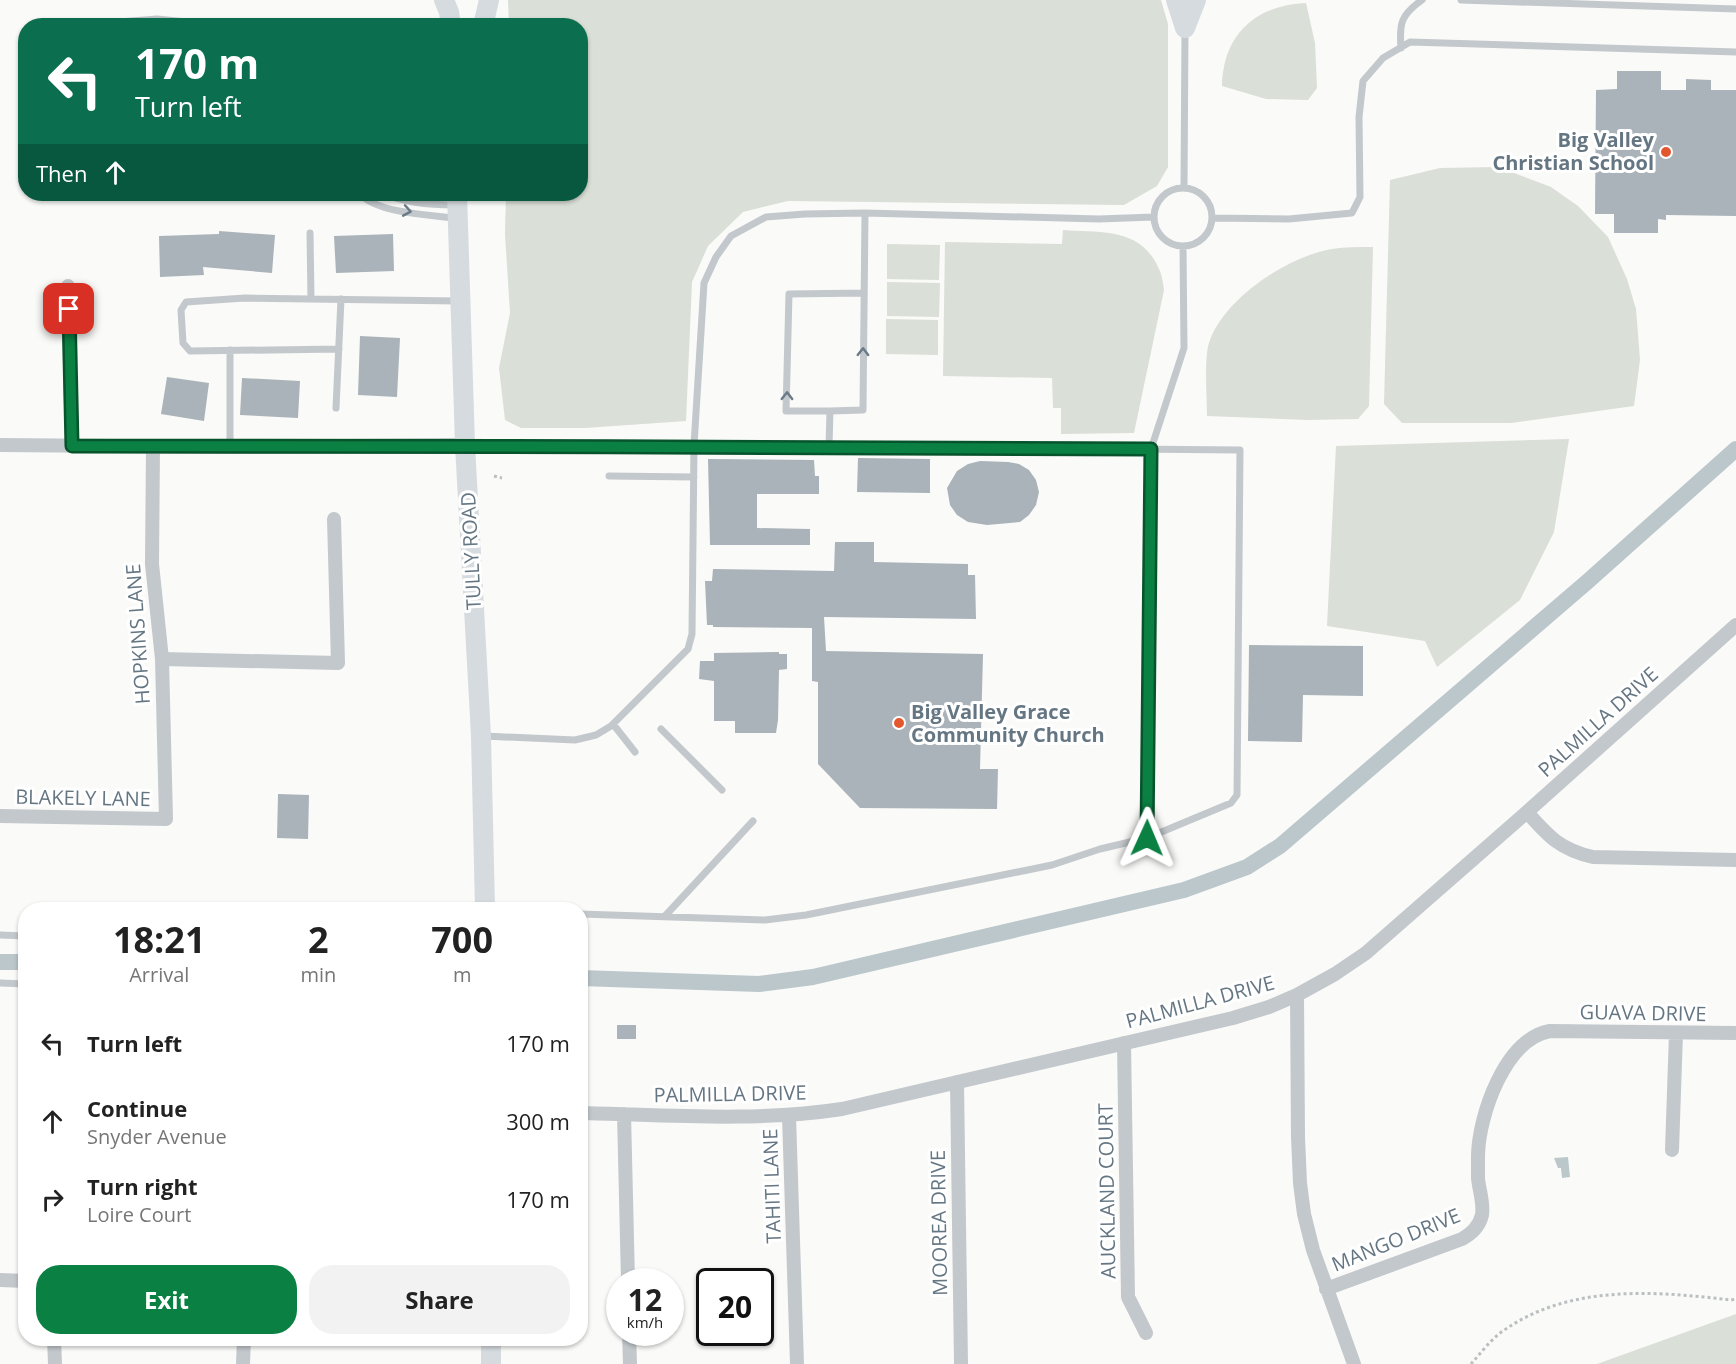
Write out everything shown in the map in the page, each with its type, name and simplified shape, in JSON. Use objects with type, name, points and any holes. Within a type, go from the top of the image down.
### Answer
[{"type":"main road","points":[[444,0],[450,18]]},
{"type":"main road","points":[[452,18],[453,0]]},
{"type":"main road","points":[[485,18],[489,0]]},
{"type":"main road","points":[[1176,0],[1185,28]]},
{"type":"main road","points":[[1185,28],[1196,0]]},
{"type":"main road","name":"TULLY ROAD","points":[[457,206],[465,445],[481,736],[485,902]]},
{"type":"main road","points":[[491,1346],[491,1364]]},
{"type":"street","points":[[68,286],[72,446]]},
{"type":"street","points":[[0,445],[230,447],[465,445]]},
{"type":"street","name":"HOPKINS LANE","points":[[153,446],[152,564],[162,659],[166,819]]},
{"type":"street","points":[[162,659],[338,663],[334,519]]},
{"type":"street","name":"PALMILLA DRIVE","points":[[588,1113],[789,1116],[842,1109],[1269,1007],[1335,974],[1366,953],[1736,625]]},
{"type":"street","points":[[1527,812],[1548,836],[1562,847],[1593,857],[1736,860]]},
{"type":"street","name":"BLAKELY LANE","points":[[0,816],[166,819]]},
{"type":"street","points":[[1297,995],[1300,1183],[1304,1214],[1313,1250],[1354,1364]]},
{"type":"street","name":"GUAVA DRIVE","points":[[1478,1225],[1483,1207],[1478,1178],[1478,1153],[1487,1107],[1506,1067],[1530,1038],[1550,1031],[1736,1033]]},
{"type":"street","points":[[1672,1150],[1676,1033]]},
{"type":"street","name":"AUCKLAND COURT","points":[[1124,1043],[1128,1297],[1146,1333]]},
{"type":"street","name":"MOOREA DRIVE","points":[[957,1082],[961,1364]]},
{"type":"street","points":[[624,1114],[628,1268]]},
{"type":"street","name":"TAHITI LANE","points":[[789,1116],[797,1364]]},
{"type":"street","name":"MANGO DRIVE","points":[[1326,1289],[1462,1239],[1472,1233],[1478,1225]]},
{"type":"street","points":[[0,1280],[18,1281]]},
{"type":"street","points":[[54,1346],[55,1364]]},
{"type":"street","points":[[243,1364],[244,1346]]},
{"type":"street","points":[[629,1346],[630,1364]]},
{"type":"lane","points":[[1401,48],[1399,28],[1407,11],[1422,0]]},
{"type":"lane","points":[[1461,0],[1736,9]]},
{"type":"lane","points":[[1184,188],[1185,28]]},
{"type":"lane","points":[[1212,218],[1289,219],[1352,213],[1360,198],[1359,117],[1363,81],[1383,58],[1410,42],[1736,52]]},
{"type":"lane","points":[[1184,188],[1200,193],[1206,198],[1212,218],[1210,230],[1205,237],[1199,242],[1183,246],[1175,245],[1161,236],[1154,217],[1157,204],[1168,192],[1184,188]]},
{"type":"lane","points":[[370,201],[383,207],[457,206]]},
{"type":"lane","points":[[409,201],[435,206],[457,206]]},
{"type":"lane","points":[[481,736],[575,740],[596,735],[613,724],[688,649],[692,634],[694,446],[704,283],[716,258],[731,236],[766,217],[805,214],[865,213],[1099,219],[1154,217]]},
{"type":"lane","points":[[864,293],[789,294],[786,411],[863,410],[865,213]]},
{"type":"lane","points":[[309,232],[311,299]]},
{"type":"lane","points":[[1147,838],[1151,449],[1184,348],[1183,246]]},
{"type":"lane","points":[[339,349],[190,351],[183,343],[182,310],[186,302],[245,298],[459,301]]},
{"type":"lane","points":[[336,408],[341,299]]},
{"type":"lane","points":[[230,350],[230,447]]},
{"type":"lane","points":[[829,446],[830,411]]},
{"type":"lane","points":[[465,445],[1240,450],[1237,795],[1231,803],[1147,838],[1100,849],[1052,865],[806,915],[765,920],[588,914]]},
{"type":"lane","points":[[609,476],[693,477]]},
{"type":"lane","points":[[613,724],[635,752]]},
{"type":"lane","points":[[661,729],[722,790]]},
{"type":"lane","points":[[665,916],[753,821]]},
{"type":"lane","points":[[0,935],[18,936]]},
{"type":"lane","points":[[0,983],[18,984]]},
{"type":"path","points":[[494,476],[502,478]]},
{"type":"path","points":[[1471,1364],[1501,1332],[1524,1318],[1598,1295],[1684,1294],[1736,1299]]},
{"type":"shaded area","points":[[508,0],[1161,0],[1168,24],[1168,167],[1157,186],[1124,205],[788,201],[743,212],[708,246],[692,282],[686,421],[585,428],[521,428],[505,420],[499,368],[510,313],[505,234],[506,201],[588,201],[588,18],[509,18]]},
{"type":"shaded area","points":[[1306,3],[1315,43],[1317,88],[1308,100],[1266,99],[1222,86],[1228,52],[1245,26],[1272,10]]},
{"type":"shaded area","points":[[1498,167],[1551,187],[1578,206],[1608,237],[1627,279],[1636,309],[1640,360],[1634,406],[1511,423],[1402,423],[1384,404],[1390,180],[1440,168]]},
{"type":"shaded area","points":[[1063,230],[1105,232],[1130,239],[1150,254],[1158,267],[1164,290],[1134,433],[1061,434],[1061,408],[1053,408],[1052,378],[943,376],[945,242],[1062,244]]},
{"type":"shaded area","points":[[887,244],[940,245],[939,280],[887,279]]},
{"type":"shaded area","points":[[1373,247],[1369,406],[1358,419],[1308,420],[1207,416],[1206,368],[1209,343],[1216,327],[1242,296],[1277,270],[1296,260],[1337,248]]},
{"type":"shaded area","points":[[887,282],[940,283],[939,317],[887,316]]},
{"type":"shaded area","points":[[886,319],[938,320],[938,355],[886,354]]},
{"type":"shaded area","points":[[1569,439],[1554,532],[1520,600],[1437,667],[1425,641],[1327,626],[1336,446]]},
{"type":"shaded area","points":[[1568,1157],[1570,1177],[1562,1178],[1561,1168],[1558,1168],[1554,1158]]},
{"type":"shaded area","points":[[1736,1314],[1736,1364],[1597,1364]]},
{"type":"building","name":"Big Valley Christian School","points":[[1617,71],[1661,71],[1661,90],[1686,90],[1686,79],[1711,80],[1711,90],[1736,90],[1736,216],[1666,215],[1666,220],[1658,219],[1658,233],[1614,233],[1614,214],[1595,214],[1596,90],[1617,89]]},
{"type":"building","points":[[219,231],[275,235],[272,273],[203,267],[204,275],[160,277],[159,236],[219,234]]},
{"type":"building","points":[[393,234],[394,271],[336,273],[334,236]]},
{"type":"building","points":[[360,336],[400,338],[397,397],[358,395]]},
{"type":"building","points":[[167,377],[209,383],[204,421],[161,414]]},
{"type":"building","points":[[242,378],[300,381],[298,418],[240,415]]},
{"type":"building","points":[[858,458],[930,459],[930,493],[857,492]]},
{"type":"building","points":[[708,459],[814,460],[815,476],[819,476],[819,494],[757,494],[757,528],[810,529],[810,545],[710,545]]},
{"type":"building","points":[[980,461],[1019,464],[1029,470],[1036,480],[1039,492],[1036,505],[1020,522],[987,525],[968,522],[957,515],[950,505],[947,488],[957,471],[968,464]]},
{"type":"building","name":"Big Valley Grace Community Church","points":[[835,542],[874,542],[874,562],[968,564],[968,575],[975,575],[976,619],[824,617],[826,651],[983,654],[980,769],[998,769],[997,809],[860,808],[818,764],[818,682],[812,681],[812,628],[713,627],[713,625],[707,625],[705,581],[712,581],[713,569],[834,571]]},
{"type":"building","points":[[1249,645],[1363,646],[1363,696],[1303,695],[1302,742],[1248,741]]},
{"type":"building","points":[[779,652],[779,654],[787,654],[787,669],[779,670],[776,733],[735,733],[735,721],[714,721],[714,681],[699,679],[700,661],[714,661],[714,653]]},
{"type":"building","points":[[278,794],[309,795],[308,839],[277,838]]},
{"type":"building","points":[[617,1025],[636,1025],[636,1039],[617,1039]]},
{"type":"waterway","points":[[588,978],[759,984],[813,977],[1184,890],[1247,867],[1280,846],[1587,582],[1736,449]]},
{"type":"waterway","points":[[0,962],[18,962]]},
{"type":"place","name":"Big Valley Christian School","points":[[1666,152]]},
{"type":"place","name":"Big Valley Grace Community Church","points":[[899,723]]},
{"type":"route","points":[[69,309],[72,446],[671,445],[1151,449],[1147,838]]}]
